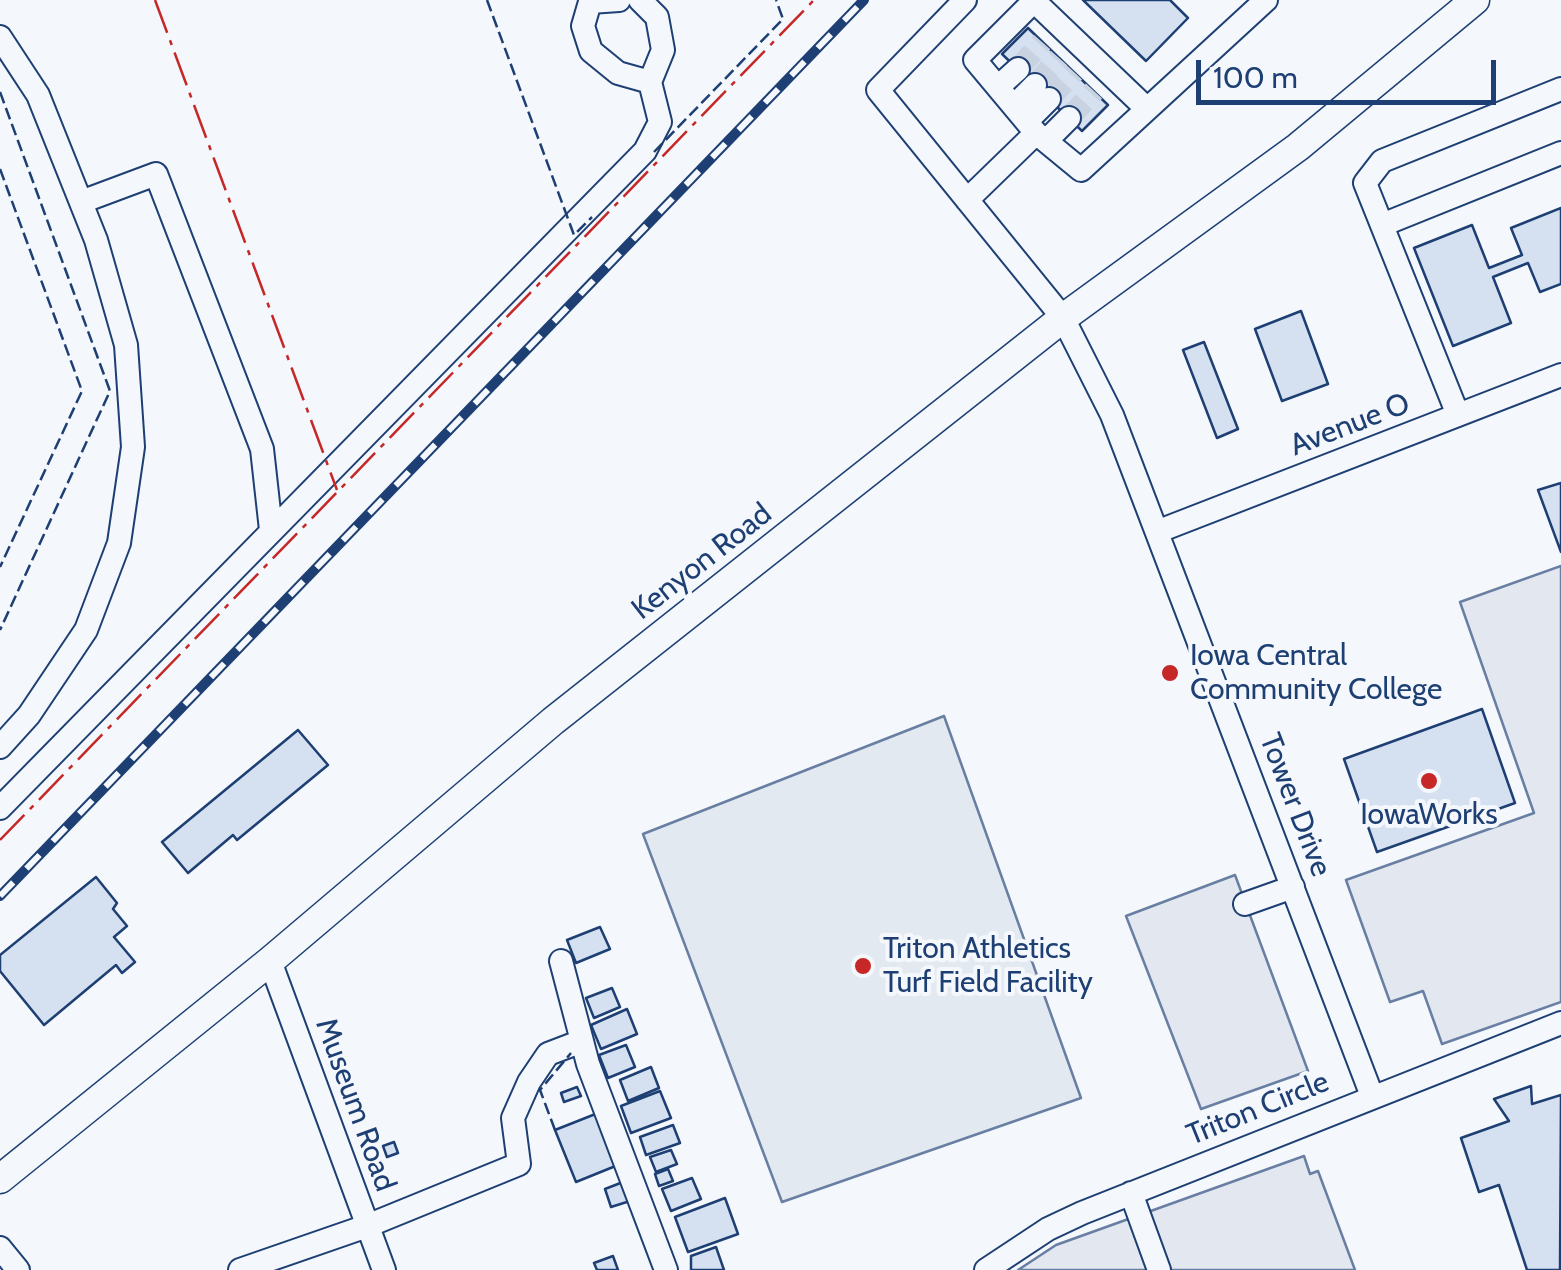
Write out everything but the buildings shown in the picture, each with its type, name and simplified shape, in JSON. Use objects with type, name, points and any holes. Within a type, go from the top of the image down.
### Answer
[{"type":"main road","name":"Kenyon Road","points":[[0,1179],[270,961],[553,721],[1063,318],[1298,146],[1472,5]]},
{"type":"street","points":[[619,0],[590,2],[583,26],[591,51],[618,73],[650,82]]},
{"type":"street","points":[[0,808],[645,151],[660,122],[650,82],[663,50],[658,16],[640,0]]},
{"type":"street","name":"Tower Drive","points":[[965,0],[878,90],[1063,318],[1112,415],[1160,530],[1372,1096]]},
{"type":"street","points":[[1147,110],[1103,83],[1067,49],[1034,0],[975,60],[1031,125],[1081,170],[1147,110],[1252,5]]},
{"type":"street","points":[[0,37],[38,95],[82,202],[126,345],[133,448],[119,543],[86,630],[29,715],[0,747]]},
{"type":"street","points":[[967,200],[1031,125],[1034,84],[998,86]]},
{"type":"street","points":[[1458,416],[1365,183],[1382,161],[1561,90]]},
{"type":"street","points":[[1031,125],[1069,118]]},
{"type":"street","points":[[1382,225],[1561,153]]},
{"type":"street","points":[[82,202],[156,174],[262,449],[271,530]]},
{"type":"street","name":"Avenue O","points":[[1160,530],[1561,375]]},
{"type":"street","points":[[1246,904],[1293,886]]},
{"type":"street","name":"Museum Road","points":[[270,961],[384,1270]]},
{"type":"street","points":[[561,961],[582,1041],[666,1270]]},
{"type":"street","name":"Triton Circle","points":[[986,1270],[1048,1229],[1131,1193],[1561,1023]]},
{"type":"street","points":[[240,1270],[367,1226],[520,1164],[513,1118],[529,1082],[548,1054],[582,1041]]},
{"type":"street","points":[[1131,1193],[1159,1270]]},
{"type":"street","points":[[0,1248],[18,1270]]},
{"type":"shaded area","points":[[1561,566],[1561,1002],[1442,1044],[1423,991],[1390,1002],[1346,880],[1534,813],[1460,602]]},
{"type":"shaded area","name":"Triton Athletics Turf Field Facility","points":[[944,716],[1081,1098],[782,1202],[643,834]]},
{"type":"shaded area","points":[[1235,875],[1308,1071],[1201,1109],[1126,916]]},
{"type":"shaded area","points":[[1304,1156],[1310,1174],[1318,1171],[1355,1270],[1018,1270],[1056,1245]]},
{"type":"tunnel","points":[[1018,69],[1042,42]]},
{"type":"tunnel","points":[[1035,85],[1059,58]]},
{"type":"tunnel","points":[[1049,99],[1074,72]]},
{"type":"tunnel","points":[[1069,118],[1094,91]]},
{"type":"railway","points":[[0,896],[864,0]]},
{"type":"fence","points":[[487,0],[574,235],[592,217]]},
{"type":"fence","points":[[654,152],[783,19],[776,0]]},
{"type":"fence","points":[[0,92],[110,391],[0,630]]},
{"type":"fence","points":[[0,169],[82,391],[0,567]]},
{"type":"fence","points":[[555,1130],[540,1090],[571,1053]]},
{"type":"power","points":[[155,0],[337,490]]},
{"type":"power","points":[[0,840],[814,0]]},
{"type":"place","name":"Iowa Central Community College","points":[[1170,673]]},
{"type":"place","name":"IowaWorks","points":[[1429,781]]},
{"type":"place","name":"Triton Athletics Turf Field Facility","points":[[863,966]]}]
